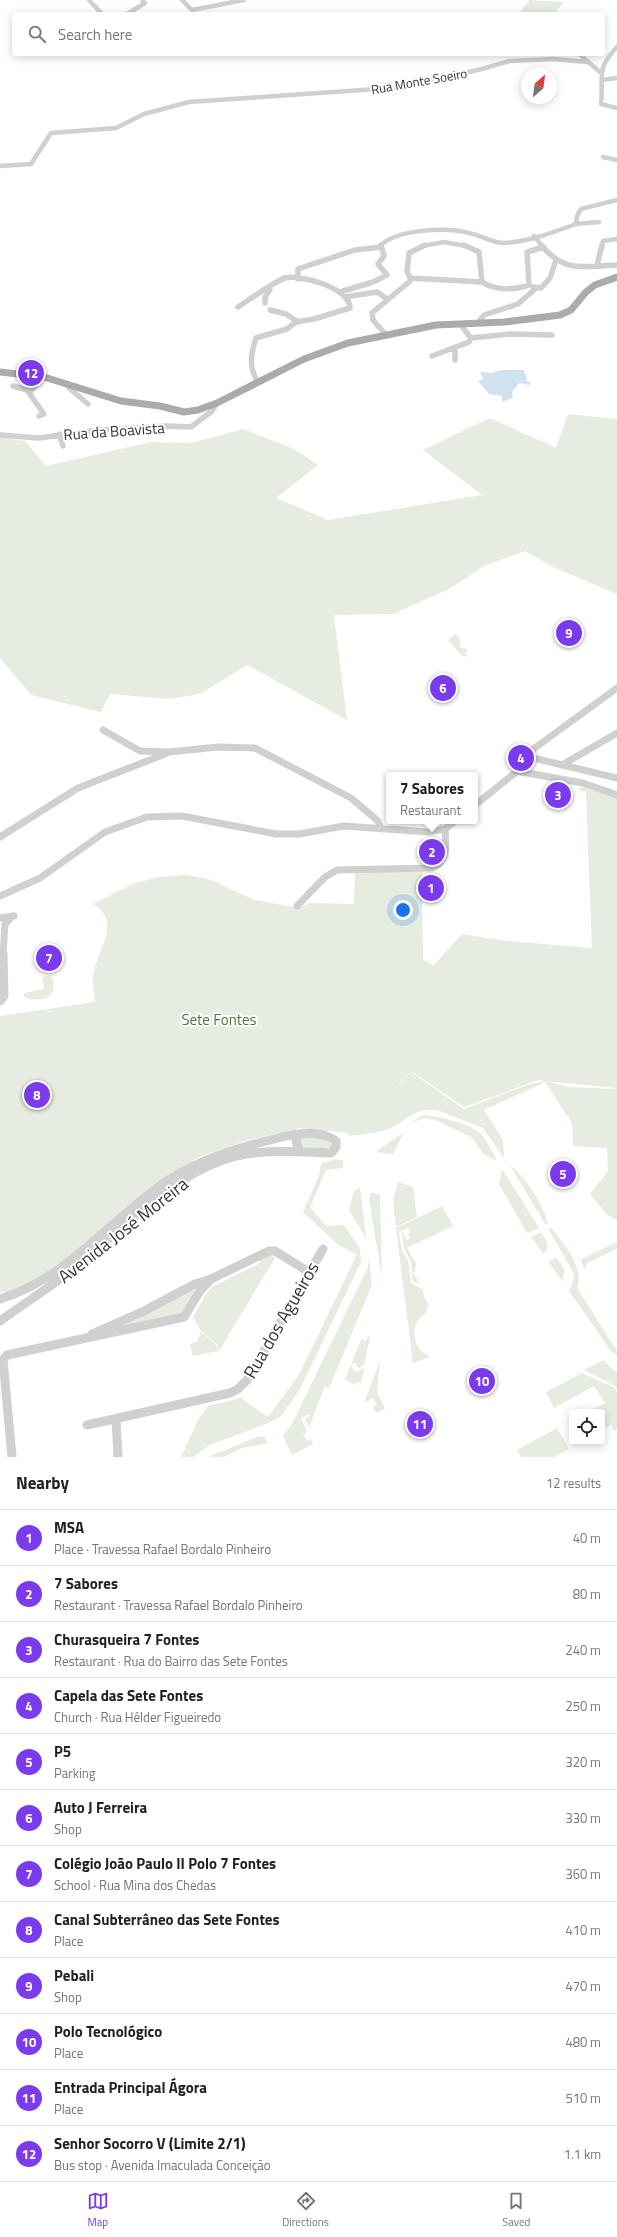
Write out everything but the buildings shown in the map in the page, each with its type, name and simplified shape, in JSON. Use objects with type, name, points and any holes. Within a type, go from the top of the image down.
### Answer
[{"type":"main road","points":[[0,372],[44,377],[121,401],[160,406],[184,412],[198,410],[217,403],[304,359],[348,342],[436,325],[478,323],[560,315],[571,310],[586,292],[595,285],[617,277]]},
{"type":"street","points":[[89,0],[100,12]]},
{"type":"street","points":[[130,12],[144,3],[142,0]]},
{"type":"street","points":[[181,0],[192,10],[244,0]]},
{"type":"street","points":[[600,72],[606,59],[617,47]]},
{"type":"street","points":[[581,56],[600,72],[603,93],[601,104],[617,108]]},
{"type":"street","name":"Rua Monte Soeiro","points":[[0,166],[26,165],[34,161],[51,133],[116,128],[144,114],[174,105],[226,99],[296,96],[392,88],[442,76],[478,70],[510,61],[553,59],[587,62]]},
{"type":"street","points":[[602,80],[617,78]]},
{"type":"street","points":[[603,157],[617,160]]},
{"type":"street","points":[[576,224],[577,216],[582,209],[617,200]]},
{"type":"street","points":[[340,292],[373,282],[387,275],[378,264],[384,256],[381,247],[385,240],[427,231],[466,232],[502,243],[576,224],[599,222]]},
{"type":"street","points":[[534,236],[556,260],[576,267],[617,265]]},
{"type":"street","points":[[598,266],[602,242],[605,240],[617,239]]},
{"type":"street","points":[[410,278],[407,271],[409,253],[429,243],[450,242],[465,244],[479,252],[482,282]]},
{"type":"street","points":[[298,279],[298,269],[355,250],[381,247]]},
{"type":"street","points":[[529,285],[527,252],[544,247]]},
{"type":"street","points":[[410,278],[482,282],[485,285],[493,287],[524,287],[529,285],[536,288],[541,288],[547,283],[556,260]]},
{"type":"street","points":[[238,307],[285,278],[310,279],[340,292],[350,305],[350,308],[317,321],[298,322],[287,329],[256,338],[250,360],[251,372],[258,382]]},
{"type":"street","points":[[385,334],[373,320],[372,313],[386,298],[395,293],[401,285],[410,281],[410,278]]},
{"type":"street","points":[[265,303],[265,297],[271,288]]},
{"type":"street","points":[[478,323],[484,315],[518,304],[536,288]]},
{"type":"street","points":[[345,297],[377,292],[386,298]]},
{"type":"street","points":[[270,310],[286,314],[298,322]]},
{"type":"street","points":[[460,324],[471,338]]},
{"type":"street","points":[[432,356],[469,342],[471,338],[511,334],[552,335]]},
{"type":"street","points":[[455,348],[455,360]]},
{"type":"street","points":[[30,391],[44,377]]},
{"type":"street","points":[[70,385],[68,388],[88,404]]},
{"type":"street","points":[[13,386],[30,391]]},
{"type":"street","points":[[30,391],[29,393],[44,414],[39,416]]},
{"type":"street","name":"Rua da Boavista","points":[[0,435],[39,438],[59,434],[166,426],[191,427],[212,411],[217,403]]},
{"type":"street","points":[[59,434],[64,446]]},
{"type":"street","points":[[478,803],[516,772],[529,757],[532,750],[617,688]]},
{"type":"street","points":[[103,730],[140,751],[185,751],[193,753],[220,751],[224,748],[255,748],[351,798],[378,821],[381,829]]},
{"type":"street","points":[[562,765],[565,761],[617,733]]},
{"type":"street","points":[[0,837],[78,788],[169,752]]},
{"type":"street","points":[[529,757],[617,778]]},
{"type":"street","points":[[516,772],[583,783],[617,795]]},
{"type":"street","points":[[0,896],[40,878],[105,832],[147,817],[170,815],[182,816],[276,834],[299,834],[344,826],[428,832],[444,829],[451,824]]},
{"type":"street","points":[[297,906],[303,902],[324,877],[337,870],[432,868],[441,864],[446,858],[444,829]]},
{"type":"street","points":[[0,918],[14,916],[5,924],[2,962],[4,996],[0,1001]]},
{"type":"street","points":[[300,1151],[296,1142],[299,1136],[303,1134]]},
{"type":"street","name":"Avenida José Moreira","points":[[0,1299],[24,1292],[53,1274],[160,1186],[193,1165],[236,1148],[303,1134],[330,1137],[336,1141],[337,1145],[335,1150],[327,1154],[278,1150],[254,1152],[227,1159],[198,1172],[158,1198],[57,1281],[0,1321]]},
{"type":"street","name":"Rua dos Agueiros","points":[[116,1420],[230,1393],[238,1389],[247,1380],[323,1249]]},
{"type":"street","points":[[87,1338],[197,1288],[211,1279],[269,1251],[275,1251],[309,1272]]},
{"type":"street","points":[[12,1457],[4,1357],[6,1355],[125,1331],[184,1317],[197,1288]]},
{"type":"street","points":[[122,1321],[125,1331]]},
{"type":"street","points":[[87,1425],[116,1420],[118,1457]]},
{"type":"green space","points":[[530,0],[564,2],[556,12],[520,12]]},
{"type":"green space","points":[[568,414],[617,419],[617,594],[553,567],[525,551],[484,566],[449,589],[393,614],[334,615],[347,720],[247,665],[200,694],[168,699],[110,694],[101,712],[31,695],[0,658],[0,437],[25,441],[46,466],[151,442],[191,443],[243,429],[294,449],[318,465],[276,498],[328,520],[482,495],[423,450],[490,418],[556,448]]},
{"type":"green space","points":[[456,634],[460,640],[460,648],[468,649],[466,653],[468,657],[461,655],[448,640]]},
{"type":"green space","name":"Sete Fontes","points":[[587,787],[617,797],[617,1088],[546,1081],[568,1087],[617,1089],[617,1220],[607,1215],[590,1194],[608,1171],[607,1148],[573,1146],[572,1123],[545,1082],[484,1110],[503,1140],[504,1158],[483,1128],[437,1110],[417,1112],[391,1128],[369,1134],[347,1136],[349,1133],[301,1128],[248,1140],[199,1157],[163,1180],[70,1256],[29,1285],[14,1292],[0,1292],[0,1016],[95,1002],[93,975],[104,944],[107,926],[106,918],[102,911],[93,904],[135,883],[159,877],[186,875],[208,879],[255,900],[299,908],[309,903],[354,904],[355,871],[422,871],[423,960],[434,965],[462,934],[507,941],[592,948],[586,793],[577,788]],"holes":[[[411,1071],[464,1107],[538,1080],[545,1081],[524,1086],[464,1109],[411,1072],[387,1096]]]},
{"type":"green space","points":[[49,976],[53,979],[54,988],[49,996],[37,1000],[24,997],[24,993],[44,989],[42,977]]},
{"type":"green space","points":[[424,1115],[454,1121],[476,1130],[486,1140],[497,1161],[484,1154],[471,1137],[433,1119],[425,1118],[409,1123]]},
{"type":"green space","points":[[404,1132],[393,1154],[376,1152]]},
{"type":"green space","points":[[304,1137],[326,1139],[332,1145],[325,1150],[304,1147],[301,1144]]},
{"type":"green space","points":[[336,1159],[343,1161],[343,1168],[326,1170],[310,1207],[326,1226],[344,1225],[360,1249],[361,1262],[300,1389],[282,1415],[273,1421],[210,1445],[193,1457],[181,1457],[199,1418],[208,1406],[241,1398],[268,1417],[300,1373],[357,1254],[338,1245],[303,1212],[319,1176],[321,1164]]},
{"type":"green space","points":[[510,1165],[523,1177],[533,1191],[542,1207],[548,1223],[545,1224]]},
{"type":"green space","points":[[502,1169],[539,1228],[527,1233],[499,1184]]},
{"type":"green space","points":[[398,1182],[413,1187],[417,1217],[396,1227],[393,1201]]},
{"type":"green space","points":[[360,1188],[366,1238],[349,1210],[354,1191]]},
{"type":"green space","points":[[371,1192],[380,1195],[382,1277],[369,1199]]},
{"type":"green space","points":[[442,1206],[453,1226],[407,1248],[417,1266],[414,1267],[416,1271],[413,1272],[420,1285],[413,1281],[411,1261],[404,1249],[402,1233],[405,1231],[403,1234],[407,1240],[410,1238],[408,1234],[410,1233],[408,1228],[399,1232],[402,1250],[408,1261],[411,1283],[423,1290],[424,1297],[429,1305],[426,1310],[427,1312],[416,1323],[414,1333],[419,1349],[430,1357],[413,1363],[396,1228]]},
{"type":"green space","points":[[550,1227],[561,1240],[571,1256],[578,1272],[579,1280],[577,1288],[617,1351],[617,1355],[611,1351],[569,1291],[574,1278],[573,1272],[548,1228]]},
{"type":"green space","points":[[541,1232],[546,1240],[547,1246],[547,1249],[543,1254],[531,1237]]},
{"type":"green space","points":[[617,1242],[617,1249],[587,1263],[585,1269],[581,1262],[582,1259]]},
{"type":"green space","points":[[270,1255],[275,1258],[219,1351],[216,1343],[201,1331],[193,1317],[205,1295],[212,1287],[260,1263],[261,1259]]},
{"type":"green space","points":[[556,1257],[565,1270],[562,1281],[549,1262]]},
{"type":"green space","points":[[369,1258],[372,1285],[329,1388],[325,1386],[309,1427],[305,1419],[309,1417],[308,1414],[301,1418],[307,1432],[303,1434],[307,1441],[311,1439],[313,1444],[292,1455],[283,1436],[292,1424],[368,1267]]},
{"type":"green space","points":[[192,1288],[196,1293],[182,1315],[126,1327],[126,1322]]},
{"type":"green space","points":[[201,1332],[215,1343],[218,1351],[193,1356],[190,1344],[197,1342]]},
{"type":"green space","points":[[368,1336],[370,1337],[364,1365],[358,1368],[355,1363],[351,1365],[355,1372],[364,1368],[361,1383],[357,1382],[355,1385],[345,1380],[361,1339],[366,1341]]},
{"type":"green space","points":[[603,1360],[617,1373],[617,1387],[584,1370]]},
{"type":"green space","points":[[380,1361],[377,1392],[385,1409],[376,1413],[373,1407],[377,1405],[373,1398],[364,1403]]},
{"type":"green space","points":[[582,1373],[615,1388],[617,1394],[617,1429],[615,1431],[611,1425],[605,1428],[605,1409],[594,1409],[605,1403],[594,1386],[554,1408],[546,1392]]},
{"type":"green space","points":[[557,1428],[569,1449],[554,1457],[521,1457],[517,1450]]},
{"type":"green space","points":[[259,1436],[264,1437],[268,1443],[242,1448],[224,1457],[208,1457]]},
{"type":"water","points":[[501,370],[523,370],[527,377],[526,381],[530,382],[530,385],[519,383],[512,392],[513,398],[502,402],[502,396],[489,394],[478,381],[483,379],[480,372],[492,373]]},
{"type":"place","name":"Senhor Socorro V (Limite 2/1)","points":[[31,373]]},
{"type":"place","name":"Pebali","points":[[569,633]]},
{"type":"place","name":"Auto J Ferreira","points":[[443,688]]},
{"type":"place","name":"Capela das Sete Fontes","points":[[521,758]]},
{"type":"place","name":"Churasqueira 7 Fontes","points":[[558,795]]},
{"type":"place","name":"7 Sabores","points":[[432,852]]},
{"type":"place","name":"MSA","points":[[431,888]]},
{"type":"place","name":"Colégio João Paulo II Polo 7 Fontes","points":[[49,958]]},
{"type":"place","name":"Canal Subterrâneo das Sete Fontes","points":[[37,1095]]},
{"type":"place","name":"P5","points":[[563,1174]]},
{"type":"place","name":"Polo Tecnológico","points":[[482,1381]]},
{"type":"place","name":"Entrada Principal Ágora","points":[[420,1424]]}]
